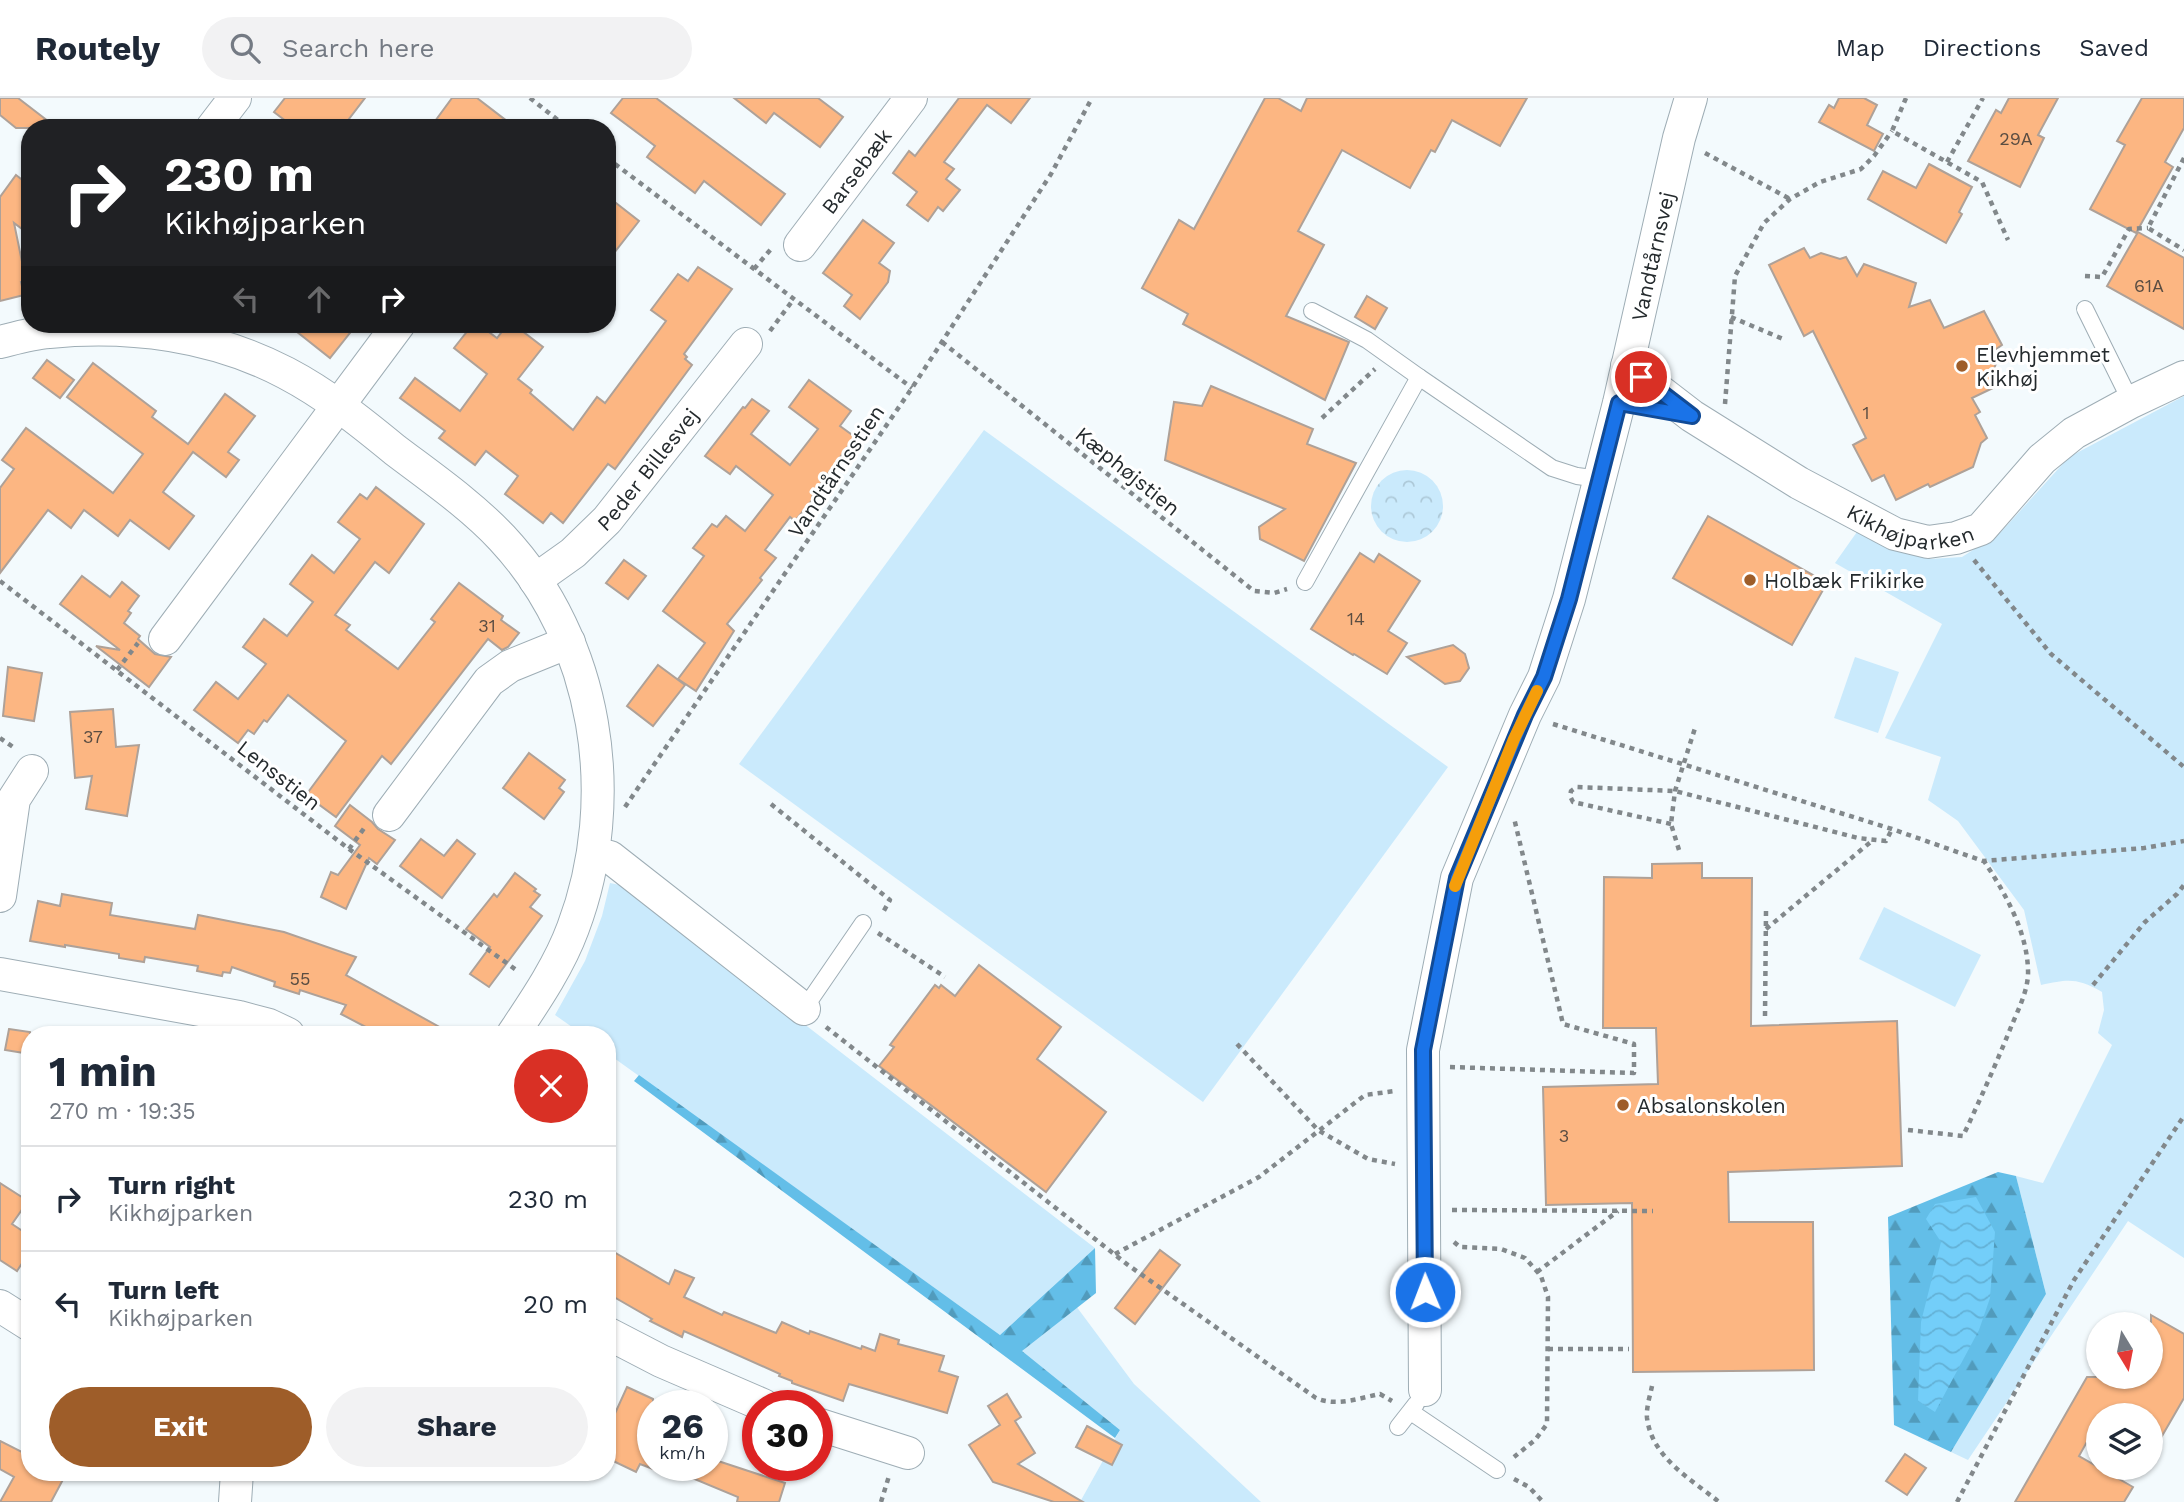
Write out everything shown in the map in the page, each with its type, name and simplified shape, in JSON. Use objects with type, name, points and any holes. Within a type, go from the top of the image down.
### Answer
[{"type":"street","points":[[219,119],[235,98]]},
{"type":"street","name":"Barsebæk","points":[[800,245],[911,98]]},
{"type":"street","name":"Vandtårnsvej","points":[[1418,1401],[1424,1169],[1436,1084],[1423,1050],[1457,878],[1525,715],[1544,677],[1565,612],[1619,403],[1679,138],[1691,98]]},
{"type":"street","points":[[0,342],[41,333]]},
{"type":"street","points":[[164,333],[230,350],[286,373],[338,405],[478,514],[504,540],[535,580],[569,642],[585,690],[596,740],[599,810],[593,854],[573,929],[542,990],[518,1026]]},
{"type":"street","points":[[165,639],[392,333]]},
{"type":"street","name":"Peder Billesvej","points":[[535,580],[573,553],[607,520],[746,344]]},
{"type":"street","name":"Kikhøjparken","points":[[1627,366],[1692,416],[1800,483],[1895,534],[1928,542],[1956,538],[1981,529],[2042,459],[2074,433],[2184,377]]},
{"type":"street","name":"Kikhøjparken","points":[[1619,403],[1692,416]]},
{"type":"street","points":[[389,815],[489,681],[510,666],[569,642]]},
{"type":"street","points":[[0,896],[14,799],[32,771]]},
{"type":"street","points":[[593,854],[610,857],[804,1009]]},
{"type":"street","points":[[0,974],[239,1017],[271,1026]]},
{"type":"street","points":[[0,1306],[21,1319]]},
{"type":"street","points":[[616,1338],[661,1361],[742,1396]]},
{"type":"street","points":[[833,1429],[908,1453]]},
{"type":"street","points":[[236,1502],[237,1481]]},
{"type":"lane","points":[[2085,309],[2131,402]]},
{"type":"lane","points":[[1312,311],[1367,340],[1552,468],[1577,476],[1600,479]]},
{"type":"lane","points":[[1306,582],[1419,377]]},
{"type":"lane","points":[[804,1009],[868,927]]},
{"type":"lane","points":[[1398,1427],[1418,1401],[1497,1470]]},
{"type":"path","points":[[530,98],[557,119]]},
{"type":"path","points":[[539,104],[544,98]]},
{"type":"path","name":"Vandtårnsstien","points":[[624,809],[912,388],[1051,174],[1092,98]]},
{"type":"path","points":[[1723,436],[1735,276],[1764,223],[1790,199],[1819,182],[1861,169],[1874,156],[1892,131],[1906,98]]},
{"type":"path","points":[[1947,162],[1983,98]]},
{"type":"path","points":[[1892,131],[1982,182],[2008,240]]},
{"type":"path","points":[[1679,138],[1790,199]]},
{"type":"path","points":[[2148,228],[2184,159]]},
{"type":"path","points":[[616,165],[912,388]]},
{"type":"path","points":[[2085,276],[2102,277],[2129,229],[2148,228],[2184,250]]},
{"type":"path","points":[[746,344],[763,340],[793,300]]},
{"type":"path","points":[[1731,317],[1783,339]]},
{"type":"path","name":"Kæphøjstien","points":[[942,342],[1254,591],[1274,593],[1306,582]]},
{"type":"path","points":[[1322,418],[1390,356]]},
{"type":"path","points":[[1956,538],[2051,654],[2184,767]]},
{"type":"path","name":"Lensstien","points":[[0,581],[349,849],[542,990]]},
{"type":"path","points":[[1525,715],[1892,829],[1983,861],[2144,848],[2184,841]]},
{"type":"path","points":[[1679,850],[1671,824],[1675,791],[1696,725]]},
{"type":"path","points":[[1671,824],[1582,805],[1573,802],[1571,791],[1577,788],[1675,791],[1874,840],[1886,841],[1892,829]]},
{"type":"path","points":[[1449,1067],[1634,1073],[1634,1044],[1563,1024],[1515,821],[1509,807],[1489,799]]},
{"type":"path","points":[[771,804],[890,900],[868,927],[945,977]]},
{"type":"path","points":[[1766,929],[1874,840]]},
{"type":"path","points":[[1908,1130],[1963,1136],[1990,1078],[2024,992],[2029,973],[2024,944],[2000,886],[1983,861]]},
{"type":"path","points":[[2093,985],[2145,922],[2184,885]]},
{"type":"path","points":[[1765,1017],[1766,911]]},
{"type":"path","points":[[804,1009],[1115,1254],[1316,1398],[1337,1403],[1380,1394],[1418,1401]]},
{"type":"path","points":[[1237,1044],[1318,1130],[1368,1159],[1424,1169]]},
{"type":"path","points":[[1115,1254],[1259,1177],[1365,1095],[1436,1084],[1449,1067],[1449,1059]]},
{"type":"path","points":[[1957,1502],[2074,1280],[2184,1116]]},
{"type":"path","points":[[1451,1197],[1452,1220]]},
{"type":"path","points":[[1452,1210],[1653,1211]]},
{"type":"path","points":[[1537,1272],[1618,1211]]},
{"type":"path","points":[[1452,1240],[1460,1247],[1502,1250],[1525,1258],[1541,1276],[1548,1297],[1548,1424],[1535,1440],[1497,1470],[1529,1487],[1543,1502]]},
{"type":"path","points":[[1548,1349],[1629,1349]]},
{"type":"path","points":[[1652,1386],[1647,1416],[1652,1440],[1661,1455],[1719,1502]]},
{"type":"green space","points":[[2184,396],[2184,1258],[2128,1221],[1968,1460],[1951,1452],[2046,1294],[2016,1176],[2043,1183],[2112,1045],[2098,1033],[2104,1010],[2102,992],[2073,981],[2041,985],[2024,910],[1958,821],[1928,800],[1941,757],[1885,738],[1942,624],[1835,563],[1859,529],[1899,551],[1929,559],[1962,557],[2001,532],[2069,457]]},
{"type":"green space","points":[[984,430],[1448,767],[1203,1102],[739,764]]},
{"type":"green space","points":[[1407,470],[1427,476],[1437,486],[1443,506],[1437,526],[1427,536],[1407,542],[1387,536],[1377,526],[1371,506],[1377,486],[1387,476]]},
{"type":"green space","points":[[1855,657],[1899,672],[1878,733],[1834,718]]},
{"type":"green space","points":[[610,883],[625,886],[1095,1248],[1000,1335],[616,1059],[616,1026],[571,1026],[555,1015],[585,961],[602,916]]},
{"type":"green space","points":[[1884,907],[1981,955],[1955,1007],[1859,959]]},
{"type":"green space","points":[[639,1075],[1000,1335],[1095,1248],[1096,1293],[1022,1351],[1120,1430],[1115,1438],[634,1081]]},
{"type":"green space","points":[[1998,1172],[2016,1176],[2046,1294],[1951,1452],[1894,1425],[1888,1217]]},
{"type":"green space","points":[[1076,1306],[1134,1384],[1261,1502],[1080,1502],[1120,1430],[1021,1351]]},
{"type":"water","points":[[1976,1197],[1995,1232],[1990,1298],[1979,1330],[1935,1412],[1918,1401],[1921,1322],[1941,1242],[1926,1219],[1935,1204]]},
{"type":"building","points":[[0,98],[18,98],[45,119],[21,119],[21,128],[16,128],[0,115]]},
{"type":"building","points":[[285,98],[365,98],[349,119],[283,119],[274,112]]},
{"type":"building","points":[[452,98],[477,98],[504,119],[437,119]]},
{"type":"building","points":[[623,98],[656,98],[785,194],[761,225],[704,181],[695,193],[647,157],[655,146],[611,113]]},
{"type":"building","points":[[734,98],[818,98],[843,117],[820,147],[774,113],[766,123]]},
{"type":"building","points":[[959,98],[1030,98],[1011,123],[987,105],[944,162],[954,169],[946,179],[960,190],[943,211],[938,207],[928,221],[907,205],[917,192],[893,173],[909,151],[915,156]]},
{"type":"building","points":[[1265,98],[1278,98],[1301,111],[1307,98],[1527,98],[1500,146],[1452,120],[1435,152],[1431,150],[1410,188],[1342,150],[1298,231],[1324,245],[1286,316],[1349,342],[1325,400],[1183,324],[1188,314],[1142,288],[1179,220],[1194,229]]},
{"type":"building","points":[[1839,98],[1864,98],[1877,105],[1867,125],[1883,134],[1874,151],[1819,122],[1829,105],[1834,108]]},
{"type":"building","points":[[2009,98],[2058,98],[2038,135],[2044,138],[2020,187],[1968,161],[1996,110],[2001,113]]},
{"type":"building","points":[[2142,98],[2184,98],[2184,128],[2165,162],[2173,167],[2136,233],[2090,209],[2125,145],[2117,141]]},
{"type":"building","points":[[1929,164],[1972,187],[1959,212],[1962,214],[1946,243],[1868,199],[1883,171],[1916,188]]},
{"type":"building","points":[[16,175],[21,179],[21,228],[14,223],[21,257],[21,296],[0,301],[0,197]]},
{"type":"building","points":[[616,203],[639,221],[616,250]]},
{"type":"building","points":[[863,220],[894,243],[879,263],[890,271],[888,282],[860,319],[844,306],[852,295],[823,273]]},
{"type":"building","points":[[2138,232],[2184,258],[2184,329],[2107,286]]},
{"type":"building","name":"Elevhjemmet Kikhøj","points":[[1804,248],[1810,258],[1821,253],[1840,259],[1846,257],[1857,276],[1864,264],[1916,283],[1909,307],[1930,300],[1944,328],[1984,311],[2002,345],[1992,352],[1997,361],[1990,379],[1995,387],[1972,398],[1980,412],[1975,415],[1987,438],[1981,443],[1973,467],[1930,487],[1928,484],[1896,500],[1884,475],[1872,481],[1853,445],[1866,438],[1813,331],[1804,336],[1769,265]]},
{"type":"building","points":[[698,267],[732,289],[684,354],[687,357],[685,359],[692,365],[615,469],[608,464],[563,523],[551,513],[543,523],[505,494],[518,476],[486,451],[475,465],[439,438],[445,431],[400,398],[415,378],[460,411],[487,374],[454,348],[466,333],[490,333],[497,338],[501,333],[525,333],[543,347],[518,379],[532,390],[530,393],[573,430],[597,397],[605,403],[666,321],[651,310],[678,274],[688,281]]},
{"type":"building","points":[[1367,296],[1387,308],[1375,329],[1355,317]]},
{"type":"building","points":[[298,333],[350,333],[330,358]]},
{"type":"building","points":[[47,360],[74,380],[60,398],[33,378]]},
{"type":"building","points":[[93,363],[156,411],[152,417],[188,444],[225,394],[255,416],[228,452],[239,460],[226,477],[193,452],[163,492],[194,516],[169,549],[130,520],[118,536],[84,510],[71,528],[48,510],[0,573],[0,488],[14,469],[2,460],[26,428],[113,493],[143,454],[67,397]]},
{"type":"building","points":[[809,380],[851,411],[840,426],[855,437],[818,487],[813,499],[795,521],[790,517],[765,550],[776,558],[727,624],[734,631],[696,691],[678,679],[705,643],[663,611],[704,556],[693,548],[712,524],[717,527],[726,516],[745,531],[773,495],[736,466],[730,474],[705,456],[752,399],[769,411],[751,434],[790,465],[818,429],[789,407]]},
{"type":"building","points":[[1211,386],[1313,429],[1307,444],[1356,463],[1304,561],[1260,539],[1259,527],[1285,509],[1165,460],[1174,402],[1202,406]]},
{"type":"building","points":[[376,487],[424,524],[389,573],[375,562],[335,615],[350,625],[346,630],[398,669],[435,622],[431,619],[459,583],[503,616],[501,620],[519,633],[508,647],[502,650],[488,639],[391,764],[382,756],[336,817],[306,795],[346,741],[288,695],[267,722],[264,720],[254,734],[248,730],[238,743],[194,710],[216,682],[238,699],[266,664],[243,647],[264,619],[287,636],[313,602],[290,584],[312,555],[334,573],[360,539],[338,522],[360,494],[367,499]]},
{"type":"building","name":"Holbæk Frikirke","points":[[1708,516],[1827,583],[1792,645],[1673,578]]},
{"type":"building","points":[[1360,553],[1374,562],[1379,554],[1420,581],[1388,631],[1407,643],[1387,674],[1311,629]]},
{"type":"building","points":[[624,560],[646,576],[628,599],[606,583]]},
{"type":"building","points":[[82,576],[110,597],[122,582],[139,596],[128,611],[131,613],[124,623],[140,636],[138,639],[155,654],[171,657],[149,687],[96,646],[120,650],[60,604]]},
{"type":"building","points":[[1453,645],[1465,654],[1469,668],[1460,681],[1445,684],[1407,657]]},
{"type":"building","points":[[658,665],[685,685],[653,726],[627,706]]},
{"type":"building","points":[[8,667],[42,673],[34,721],[3,716]]},
{"type":"building","points":[[113,709],[116,747],[139,745],[127,816],[86,809],[92,776],[75,778],[70,712]]},
{"type":"building","points":[[529,753],[565,780],[559,788],[564,792],[544,819],[503,788]]},
{"type":"building","points":[[350,805],[395,840],[377,864],[369,858],[346,909],[321,897],[331,872],[338,875],[360,845],[335,826]]},
{"type":"building","points":[[421,839],[444,856],[457,840],[475,854],[442,898],[400,866]]},
{"type":"building","points":[[1702,863],[1702,878],[1752,878],[1751,1026],[1897,1021],[1902,1166],[1728,1172],[1729,1222],[1813,1222],[1814,1370],[1633,1372],[1632,1203],[1546,1205],[1543,1087],[1658,1084],[1656,1028],[1603,1028],[1604,877],[1652,878],[1652,864]]},
{"type":"building","points":[[515,873],[540,895],[530,907],[542,916],[489,987],[470,974],[490,947],[466,929],[494,894],[497,897]]},
{"type":"building","points":[[62,894],[112,903],[110,915],[195,929],[198,915],[284,932],[356,957],[346,975],[438,1026],[364,1026],[341,1014],[346,1005],[300,990],[299,994],[274,986],[275,982],[232,967],[230,973],[223,972],[222,976],[197,971],[198,966],[145,957],[144,962],[119,958],[119,954],[30,941],[38,901],[60,906]]},
{"type":"building","points":[[979,965],[1061,1027],[1037,1059],[1106,1112],[1046,1192],[879,1066],[894,1047],[890,1045],[935,985],[939,988],[941,985],[955,996]]},
{"type":"building","points":[[9,1029],[21,1031],[21,1053],[5,1050]]},
{"type":"building","points":[[0,1183],[21,1196],[21,1211],[12,1224],[21,1230],[21,1265],[17,1271],[0,1260]]},
{"type":"building","points":[[1160,1250],[1180,1265],[1135,1324],[1115,1308]]},
{"type":"building","points":[[616,1253],[669,1284],[675,1270],[694,1278],[684,1297],[722,1315],[724,1312],[776,1333],[782,1322],[809,1334],[810,1331],[861,1349],[862,1346],[875,1351],[880,1334],[899,1340],[898,1344],[944,1356],[939,1371],[958,1377],[947,1413],[849,1384],[843,1401],[833,1397],[833,1390],[812,1390],[792,1383],[779,1376],[780,1374],[684,1331],[682,1337],[650,1321],[652,1319],[616,1298]]},
{"type":"building","points":[[2163,1322],[2184,1334],[2184,1398],[2163,1434],[2163,1403],[2086,1403],[2086,1443],[2079,1456],[2086,1460],[2086,1480],[2121,1480],[2133,1487],[2124,1502],[2015,1502],[2086,1379],[2086,1390],[2163,1390]]},
{"type":"building","points":[[627,1387],[637,1392],[637,1470],[636,1472],[616,1462],[616,1411]]},
{"type":"building","points":[[1007,1394],[1021,1417],[1015,1421],[1035,1453],[1018,1464],[1083,1502],[1054,1502],[993,1482],[969,1445],[1000,1425],[988,1406]]},
{"type":"building","points":[[1087,1426],[1122,1445],[1112,1465],[1076,1447]]},
{"type":"building","points":[[0,1441],[21,1452],[21,1481],[62,1481],[51,1502],[0,1502],[14,1477],[0,1469]]},
{"type":"building","points":[[1905,1454],[1926,1468],[1907,1495],[1886,1481]]},
{"type":"building","points":[[728,1464],[742,1469],[742,1481],[785,1483],[779,1502],[737,1502],[738,1497],[700,1481],[728,1481]]},
{"type":"slow traffic","points":[[1455,886],[1514,739],[1537,691]]},
{"type":"place","name":"Elevhjemmet Kikhøj","points":[[1962,366]]},
{"type":"place","name":"Holbæk Frikirke","points":[[1750,580]]},
{"type":"place","name":"Absalonskolen","points":[[1623,1105]]},
{"type":"route","points":[[1425,1292],[1423,1050],[1457,878],[1525,715],[1544,677],[1569,599],[1619,403],[1692,416],[1641,377]]}]
